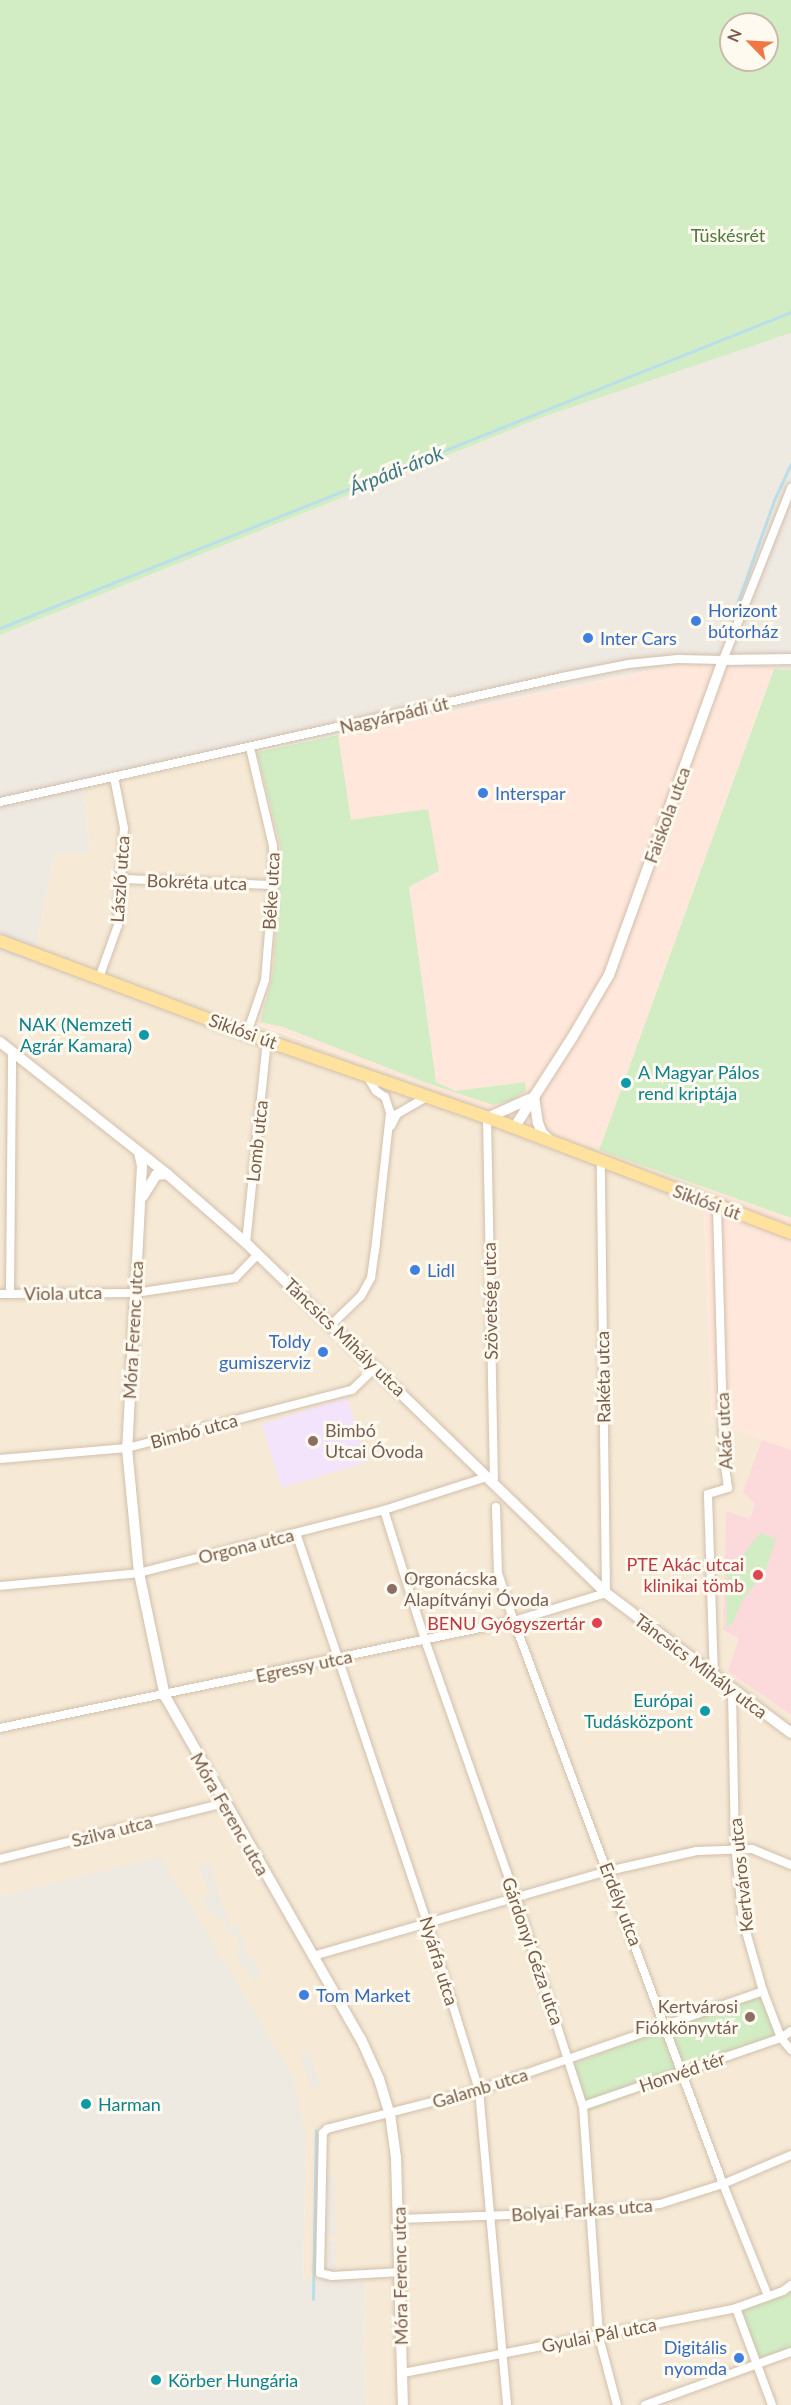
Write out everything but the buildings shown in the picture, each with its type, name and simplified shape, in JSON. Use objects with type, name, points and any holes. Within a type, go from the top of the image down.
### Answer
[{"type":"main road","name":"Siklósi út","points":[[0,941],[247,1033],[487,1118],[791,1233]]},
{"type":"street","name":"Faiskola utca","points":[[514,1128],[573,1038],[609,975],[723,660],[791,488]]},
{"type":"street","name":"Nagyárpádi út","points":[[0,802],[628,664],[678,659],[791,659]]},
{"type":"street","name":"Béke utca","points":[[247,1033],[265,980],[273,885],[273,846],[250,748]]},
{"type":"street","name":"László utca","points":[[99,978],[118,925],[124,828],[114,777]]},
{"type":"street","name":"Bokréta utca","points":[[121,879],[273,885]]},
{"type":"street","name":"Lomb utca","points":[[246,1243],[267,1040]]},
{"type":"street","name":"Táncsics Mihály utca","points":[[0,1042],[167,1174],[246,1243],[376,1366],[606,1593],[732,1691],[791,1733]]},
{"type":"street","points":[[5,1294],[12,1052]]},
{"type":"street","points":[[332,1324],[354,1305],[371,1278],[389,1104],[385,1097],[376,1091],[367,1076]]},
{"type":"street","points":[[487,1118],[512,1109],[534,1096],[542,1133],[555,1144]]},
{"type":"street","points":[[385,1146],[397,1114],[426,1097]]},
{"type":"street","name":"Szövetség utca","points":[[487,1118],[491,1480]]},
{"type":"street","name":"Móra Ferenc utca","points":[[139,1152],[142,1166],[127,1448],[138,1573],[165,1696],[361,2039],[379,2079],[390,2114],[396,2158],[403,2405]]},
{"type":"street","name":"Rakéta utca","points":[[601,1161],[606,1593]]},
{"type":"street","name":"Móra Ferenc utca","points":[[140,1202],[156,1175],[167,1174]]},
{"type":"street","name":"Akác utca","points":[[714,1677],[708,1494],[728,1488],[724,1458],[717,1205]]},
{"type":"street","name":"Viola utca","points":[[5,1294],[135,1293],[235,1278],[258,1254]]},
{"type":"street","name":"Bimbó utca","points":[[0,1459],[127,1448],[352,1390],[376,1366]]},
{"type":"street","name":"Orgona utca","points":[[0,1586],[138,1573],[491,1480]]},
{"type":"street","name":"Erdély utca","points":[[496,1507],[498,1573],[514,1621],[609,1871],[723,2184],[768,2296]]},
{"type":"street","name":"Gárdonyi Géza utca","points":[[384,1510],[425,1640],[515,1898],[583,2106],[599,2337],[617,2405]]},
{"type":"street","name":"Nyárfa utca","points":[[296,1533],[428,1922],[479,2090],[507,2405]]},
{"type":"street","name":"Egressy utca","points":[[0,1728],[165,1696],[514,1621],[606,1593]]},
{"type":"street","name":"Kertváros utca","points":[[732,1691],[735,1848],[742,1921],[763,1991],[781,2038],[791,2050]]},
{"type":"street","name":"Szilva utca","points":[[0,1859],[225,1803]]},
{"type":"street","points":[[313,1956],[609,1871],[697,1851],[752,1849],[791,1865]]},
{"type":"street","points":[[570,2061],[763,1991]]},
{"type":"street","name":"Honvéd tér","points":[[583,2106],[781,2038],[791,2031]]},
{"type":"street","name":"Galamb utca","points":[[400,2272],[333,2276],[320,2273],[323,2133],[479,2090],[570,2061]]},
{"type":"street","name":"Bolyai Farkas utca","points":[[399,2219],[591,2212],[660,2204],[723,2184],[791,2155]]},
{"type":"street","name":"Gyulai Pál utca","points":[[403,2373],[599,2337],[736,2308],[791,2285]]},
{"type":"street","points":[[736,2308],[772,2405]]},
{"type":"street","points":[[645,2405],[791,2352]]},
{"type":"shaded area","points":[[791,333],[791,670],[681,664],[83,787],[90,853],[55,852],[32,963],[0,952],[0,635],[543,417]]},
{"type":"shaded area","points":[[681,664],[774,669],[599,1150],[253,1022],[265,980],[274,845],[253,753]]},
{"type":"shaded area","points":[[253,753],[274,845],[265,980],[253,1023],[703,1187],[712,1421],[791,1450],[791,2405],[365,2405],[364,2281],[303,2281],[306,2136],[161,1858],[0,1896],[0,952],[32,963],[55,851],[90,852],[83,788]]},
{"type":"shaded area","points":[[703,1187],[791,1218],[791,1450],[712,1421]]},
{"type":"shaded area","name":"Bimbó Utcai Óvoda","points":[[347,1398],[367,1462],[281,1488],[262,1424]]},
{"type":"shaded area","name":"PTE Akác utcai klinikai tömb","points":[[762,1440],[791,1450],[791,1715],[728,1671],[739,1638],[723,1630],[726,1511],[750,1519],[755,1504],[743,1492]]},
{"type":"shaded area","points":[[161,1857],[293,2076],[306,2136],[303,2280],[364,2281],[365,2405],[0,2405],[0,1896]]},
{"type":"shaded area","points":[[209,1861],[230,1927],[238,1925],[248,1959],[255,1957],[261,1977],[251,1980],[247,1968],[244,1969],[239,1960],[236,1950],[240,1948],[235,1934],[228,1936],[222,1918],[217,1919],[215,1913],[210,1914],[206,1908],[203,1898],[209,1896],[199,1864]]},
{"type":"shaded area","points":[[309,2050],[320,2086],[312,2089],[300,2053]]},
{"type":"shaded area","points":[[326,2176],[334,2176],[336,2235],[328,2235]]},
{"type":"shaded area","points":[[327,2241],[336,2241],[336,2272],[327,2272]]},
{"type":"green space","name":"Tüskésrét","points":[[0,0],[791,0],[791,333],[543,417],[0,635]]},
{"type":"green space","points":[[774,669],[791,670],[791,1218],[599,1150]]},
{"type":"green space","points":[[338,735],[351,820],[428,809],[439,871],[409,887],[436,1082],[455,1091],[525,1082],[526,1091],[510,1101],[493,1105],[424,1082],[283,1027],[260,1022],[273,973],[280,845],[257,752]]},
{"type":"green space","points":[[760,1533],[776,1539],[765,1572],[742,1601],[733,1623],[726,1627],[727,1565],[742,1556]]},
{"type":"green space","points":[[763,1991],[781,2038],[590,2111],[572,2064]]},
{"type":"green space","points":[[791,2285],[791,2352],[757,2364],[736,2308]]},
{"type":"waterway","name":"Árpádi-árok","points":[[0,628],[791,312]]},
{"type":"waterway","points":[[736,607],[774,500],[791,464]]},
{"type":"waterway","points":[[313,2299],[316,2130]]},
{"type":"place","name":"Horizont bútorház","points":[[696,621]]},
{"type":"place","name":"Inter Cars","points":[[588,638]]},
{"type":"place","name":"Interspar","points":[[483,793]]},
{"type":"place","name":"NAK (Nemzeti Agrár Kamara)","points":[[144,1035]]},
{"type":"place","name":"A Magyar Pálos rend kriptája","points":[[626,1083]]},
{"type":"place","name":"Lidl","points":[[415,1270]]},
{"type":"place","name":"Toldy gumiszerviz","points":[[323,1352]]},
{"type":"place","name":"Bimbó Utcai Óvoda","points":[[313,1441]]},
{"type":"place","name":"PTE Akác utcai klinikai tömb","points":[[758,1575]]},
{"type":"place","name":"Orgonácska Alapítványi Óvoda","points":[[392,1589]]},
{"type":"place","name":"BENU Gyógyszertár","points":[[597,1623]]},
{"type":"place","name":"Európai Tudásközpont","points":[[705,1711]]},
{"type":"place","name":"Tom Market","points":[[304,1995]]},
{"type":"place","name":"Kertvárosi Fiókkönyvtár","points":[[750,2017]]},
{"type":"place","name":"Harman","points":[[86,2104]]},
{"type":"place","name":"Digitális nyomda","points":[[739,2358]]},
{"type":"place","name":"Körber Hungária","points":[[156,2380]]}]
